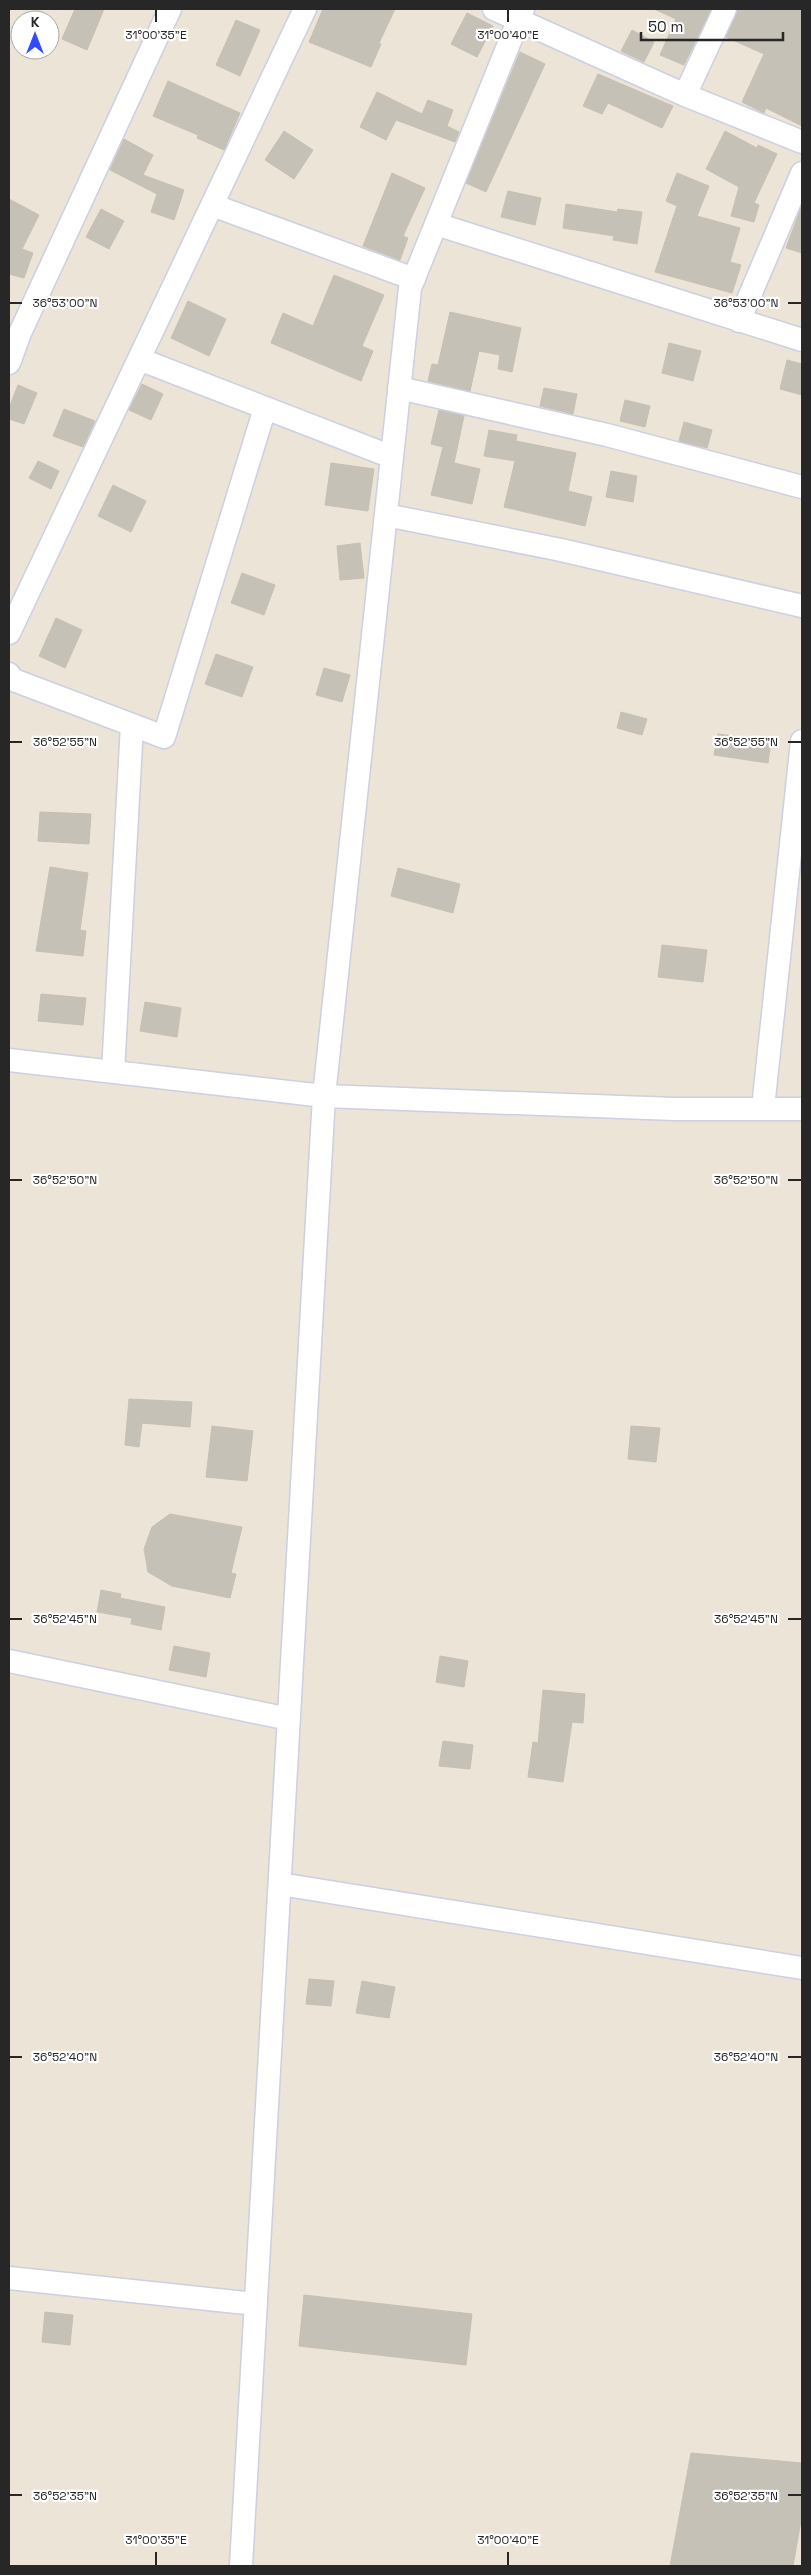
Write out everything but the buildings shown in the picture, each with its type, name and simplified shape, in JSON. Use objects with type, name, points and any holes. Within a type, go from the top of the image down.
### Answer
[{"type":"street","points":[[9,363],[14,331],[170,9]]},
{"type":"street","points":[[9,632],[305,9]]},
{"type":"street","points":[[494,9],[520,15],[685,94],[802,142]]},
{"type":"street","points":[[685,94],[724,9]]},
{"type":"street","points":[[241,2566],[324,1096],[399,388],[410,288],[520,15]]},
{"type":"street","points":[[739,321],[802,173]]},
{"type":"street","points":[[212,205],[414,279]]},
{"type":"street","points":[[436,224],[802,340]]},
{"type":"street","points":[[138,359],[392,457]]},
{"type":"street","points":[[399,388],[607,434],[802,487]]},
{"type":"street","points":[[9,674],[11,679],[164,737],[265,408]]},
{"type":"street","points":[[386,515],[561,550],[802,606]]},
{"type":"street","points":[[113,1072],[132,725]]},
{"type":"street","points":[[763,1108],[802,741]]},
{"type":"street","points":[[9,1060],[324,1096],[674,1109],[802,1109]]},
{"type":"street","points":[[9,1661],[289,1719]]},
{"type":"street","points":[[280,1884],[802,1968]]},
{"type":"street","points":[[9,2278],[256,2304]]}]
